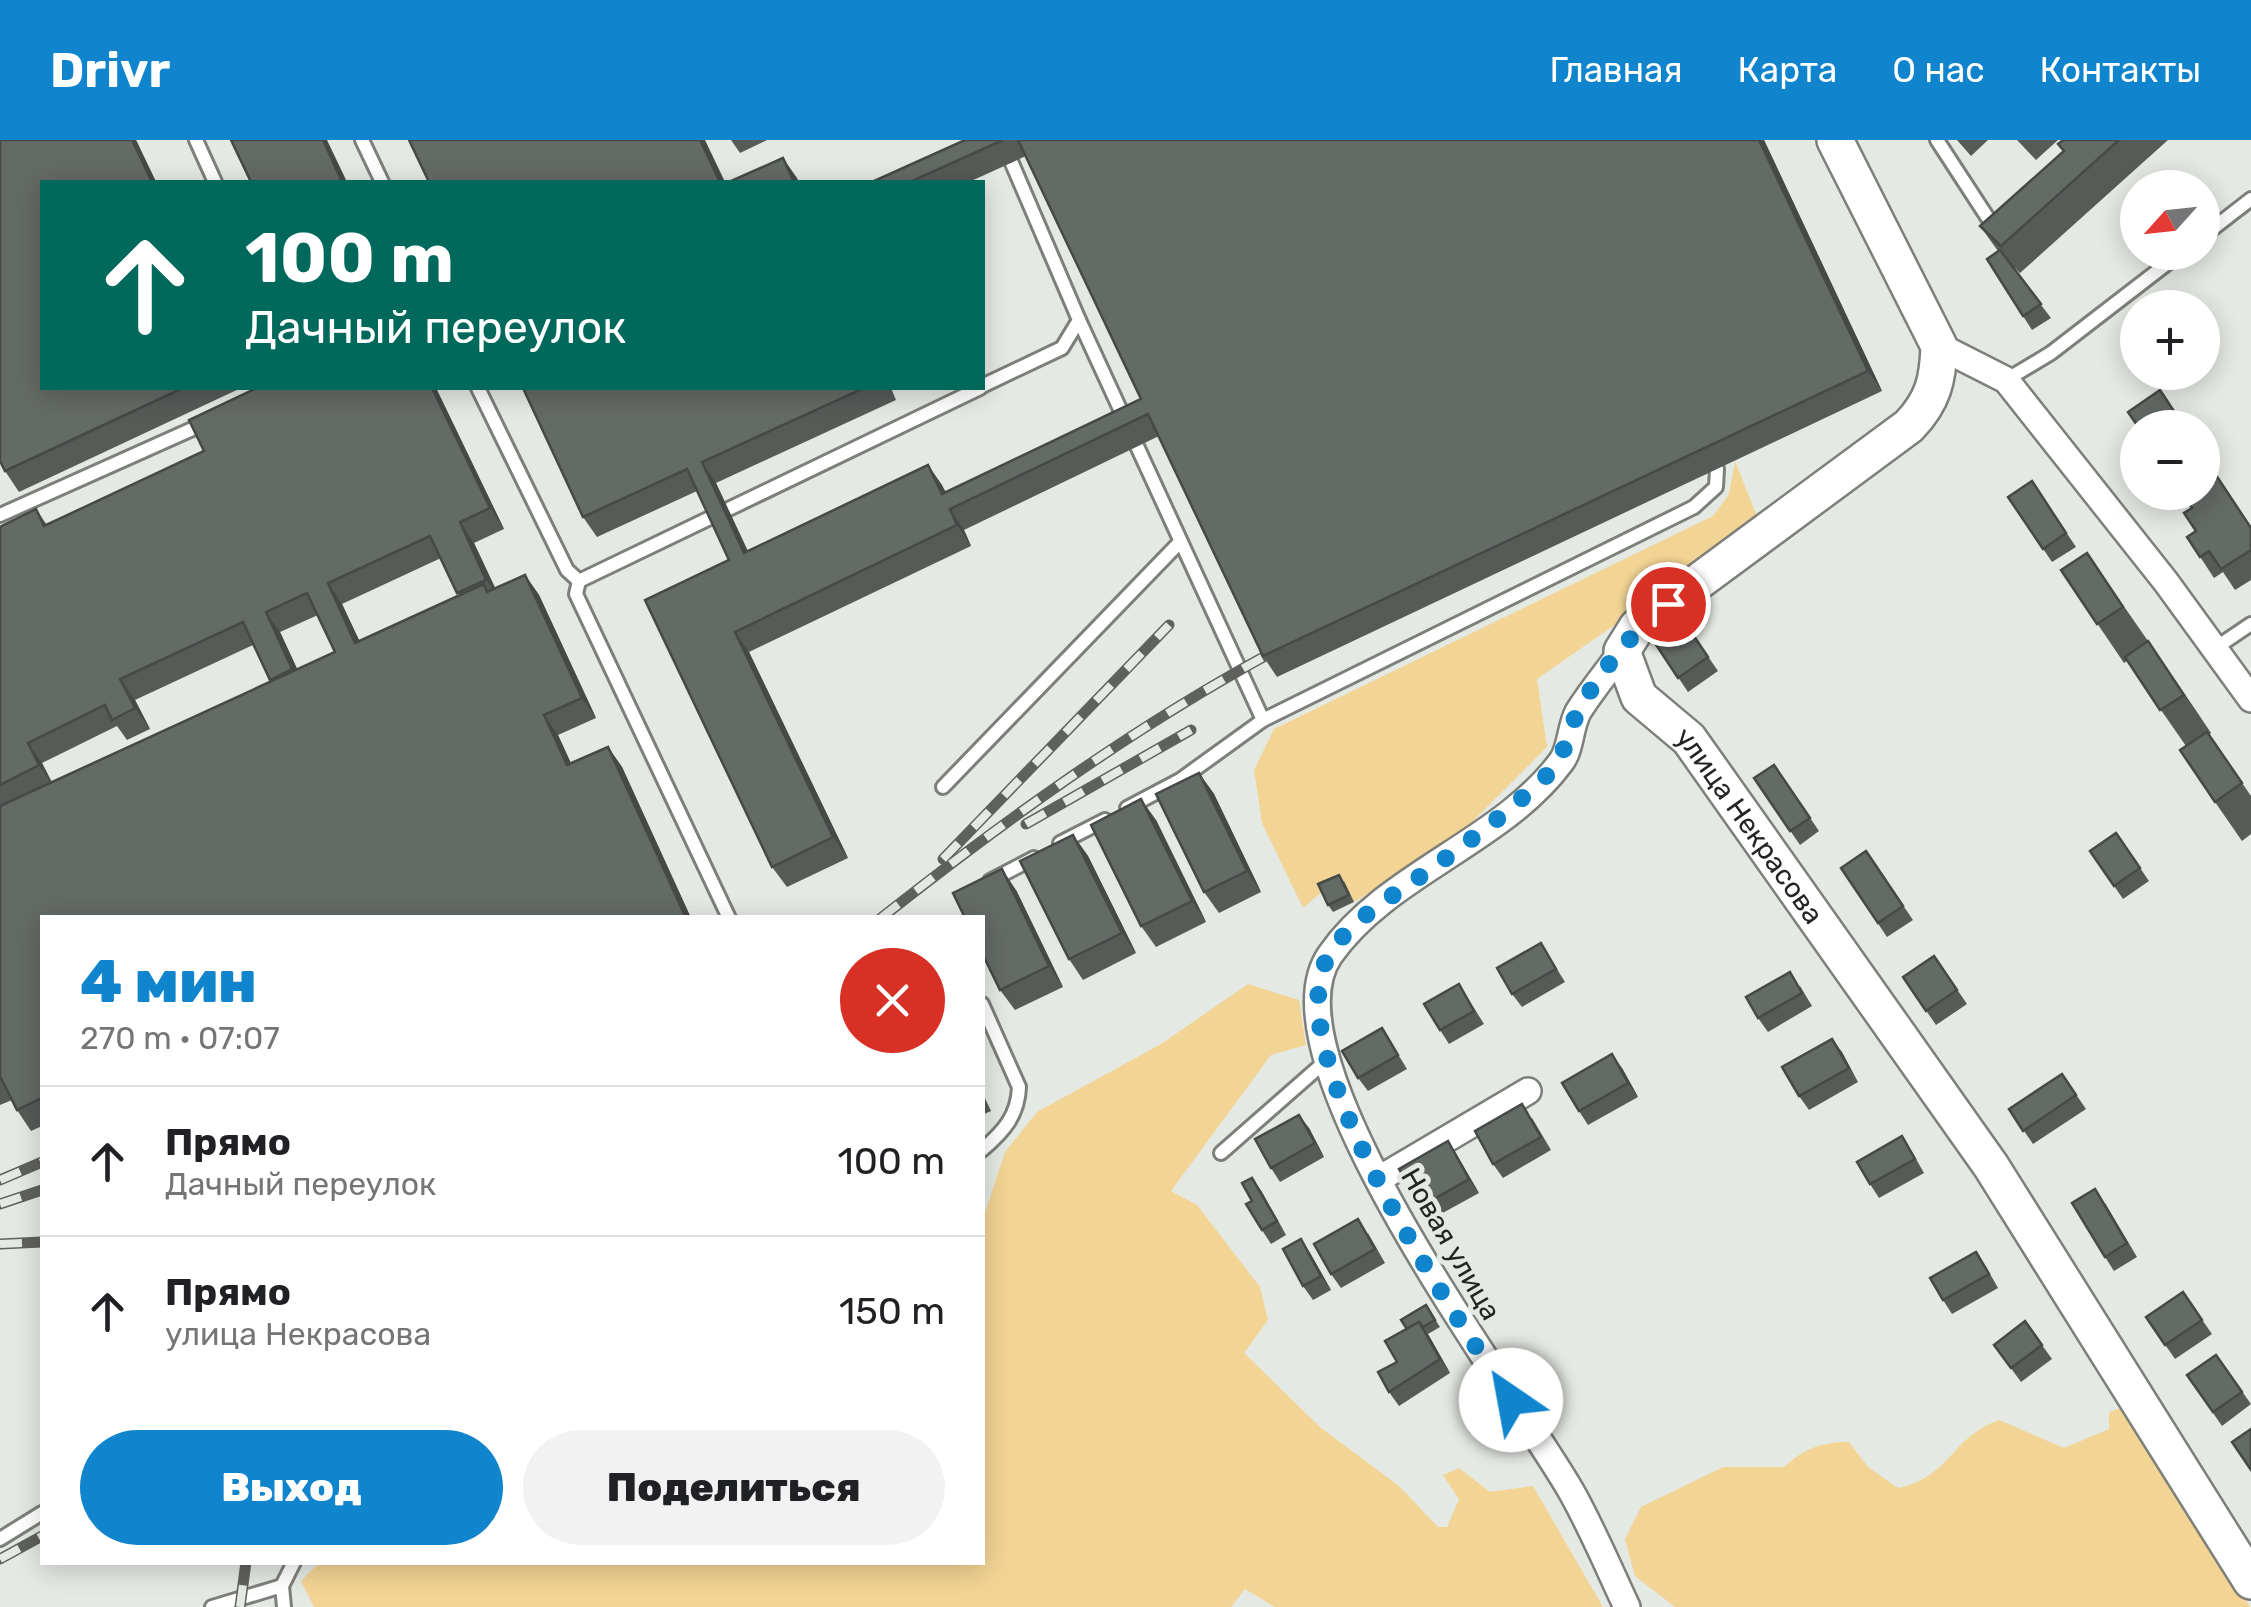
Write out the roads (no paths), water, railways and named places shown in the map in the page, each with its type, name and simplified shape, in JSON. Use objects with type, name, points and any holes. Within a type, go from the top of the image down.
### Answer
[{"type":"main road","points":[[1622,651],[1637,626],[1910,426],[1927,407],[1938,380],[1939,346],[1835,140]]},
{"type":"main road","name":"улица Некрасова","points":[[1622,651],[1639,697],[1689,738],[1991,1166],[2251,1581]]},
{"type":"street","points":[[1939,346],[2006,380],[2251,700]]},
{"type":"street","name":"Новая улица","points":[[1622,651],[1577,715],[1563,760],[1504,816],[1373,911],[1326,959],[1318,998],[1327,1060],[1346,1116],[1450,1307],[1572,1492],[1627,1607]]},
{"type":"street","points":[[1379,1178],[1528,1091]]},
{"type":"lane","points":[[196,140],[213,180]]},
{"type":"lane","points":[[362,140],[381,180]]},
{"type":"lane","points":[[1002,140],[1079,320],[1263,720]]},
{"type":"lane","points":[[1938,140],[1996,230]]},
{"type":"lane","points":[[2220,223],[2251,200]]},
{"type":"lane","points":[[2006,380],[2051,353],[2159,270]]},
{"type":"lane","points":[[985,385],[1062,348],[1079,320]]},
{"type":"lane","points":[[479,390],[567,570],[579,581]]},
{"type":"lane","points":[[579,581],[975,390]]},
{"type":"lane","points":[[0,515],[220,417]]},
{"type":"lane","points":[[976,894],[987,883],[1180,780],[1263,720],[1694,507],[1716,486],[1717,469]]},
{"type":"lane","points":[[943,787],[1180,542]]},
{"type":"lane","points":[[579,581],[576,594],[729,915]]},
{"type":"lane","points":[[2214,648],[2251,624]]},
{"type":"lane","points":[[985,1011],[1019,1087],[1019,1102],[1006,1128],[985,1147]]},
{"type":"lane","points":[[1221,1153],[1327,1060]]},
{"type":"lane","points":[[0,1539],[40,1514]]},
{"type":"lane","points":[[284,1607],[282,1586],[292,1565]]},
{"type":"lane","points":[[212,1607],[282,1586]]},
{"type":"railway","points":[[943,859],[1169,625]]},
{"type":"railway","points":[[885,915],[1069,778],[1166,714],[1267,655]]},
{"type":"railway","points":[[1026,824],[1191,730]]},
{"type":"railway","points":[[0,1180],[40,1163]]},
{"type":"railway","points":[[0,1204],[40,1191]]},
{"type":"railway","points":[[0,1244],[40,1242]]},
{"type":"railway","points":[[0,1559],[40,1537]]},
{"type":"railway","points":[[240,1607],[246,1565]]}]
